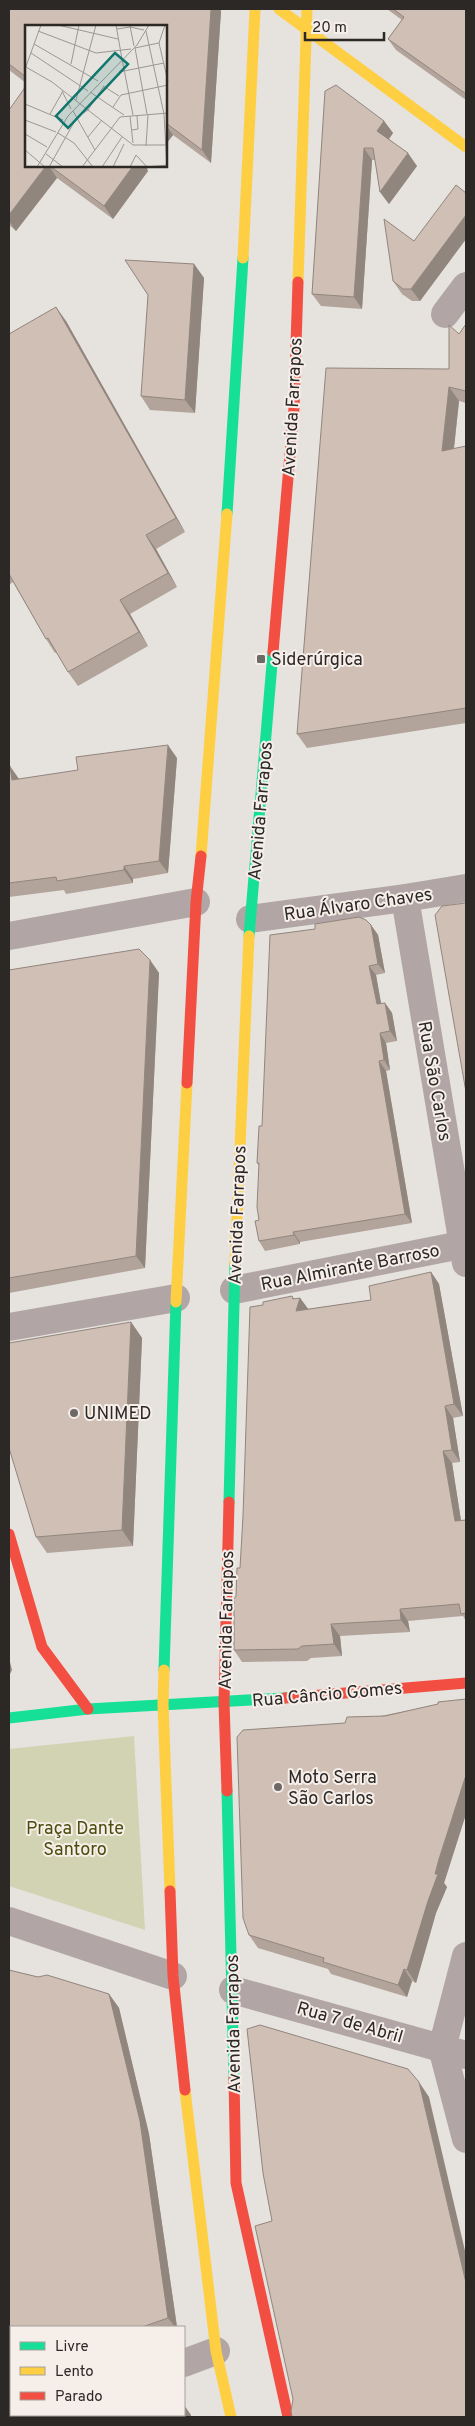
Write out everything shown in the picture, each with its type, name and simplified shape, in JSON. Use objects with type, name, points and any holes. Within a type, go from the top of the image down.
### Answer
[{"type":"main road","points":[[231,2417],[216,2351],[194,2177],[173,1976],[163,1704],[176,1298],[196,902],[235,407],[255,9]]},
{"type":"main road","points":[[279,9],[466,147]]},
{"type":"main road","name":"Avenida Farrapos","points":[[288,2417],[236,2183],[233,1990],[224,1703],[234,1290],[250,919],[294,408],[307,9]]},
{"type":"main road","points":[[9,1534],[42,1646],[88,1709]]},
{"type":"main road","name":"Rua Câncio Gomes","points":[[9,1718],[88,1709],[163,1704],[224,1703],[466,1683]]},
{"type":"street","points":[[445,314],[466,286]]},
{"type":"street","name":"Rua Álvaro Chaves","points":[[250,919],[466,888]]},
{"type":"street","name":"Rua São Carlos","points":[[404,898],[465,1251]]},
{"type":"street","points":[[9,936],[196,902]]},
{"type":"street","name":"Rua Almirante Barroso","points":[[234,1290],[465,1251]]},
{"type":"street","points":[[9,1328],[176,1298]]},
{"type":"street","points":[[9,1921],[173,1976]]},
{"type":"street","points":[[466,1956],[454,2052],[466,2139]]},
{"type":"street","name":"Rua 7 de Abril","points":[[233,1990],[454,2052]]},
{"type":"street","points":[[185,2364],[216,2351]]},
{"type":"green space","name":"Praça Dante Santoro","points":[[134,1736],[145,1930],[9,1886],[9,1749]]},
{"type":"building","points":[[9,9],[211,9],[202,150],[168,124],[168,25],[25,25],[25,76],[9,64]]},
{"type":"building","points":[[393,9],[466,9],[466,94],[388,39],[404,17]]},
{"type":"building","points":[[336,85],[384,121],[377,131],[408,153],[380,192],[373,148],[364,148],[354,297],[312,294],[325,91]]},
{"type":"building","points":[[25,87],[25,168],[44,168],[9,215],[9,110]]},
{"type":"building","points":[[53,168],[132,168],[104,206]]},
{"type":"building","points":[[456,185],[466,193],[466,215],[411,289],[403,289],[393,281],[384,219],[414,241]]},
{"type":"building","points":[[125,260],[194,264],[185,400],[141,396],[148,295]]},
{"type":"building","points":[[56,307],[176,518],[146,535],[168,573],[120,600],[139,632],[68,672],[48,638],[46,639],[9,574],[9,334]]},
{"type":"building","points":[[466,324],[466,391],[449,387],[442,451],[466,446],[466,708],[297,734],[326,368],[449,369],[449,325],[459,334]]},
{"type":"building","points":[[168,745],[159,861],[124,866],[124,870],[57,881],[56,877],[9,883],[10,766],[12,780],[78,770],[76,757]]},
{"type":"building","points":[[466,903],[466,1092],[435,915],[442,906]]},
{"type":"building","points":[[359,917],[371,925],[378,964],[369,966],[377,1004],[385,1003],[390,1031],[380,1033],[384,1060],[379,1061],[405,1214],[293,1232],[294,1235],[259,1241],[255,1221],[259,1220],[257,1207],[259,1163],[257,1163],[259,1126],[262,1126],[270,935],[315,929],[315,924]]},
{"type":"building","points":[[139,949],[150,960],[136,1256],[9,1278],[9,970]]},
{"type":"building","points":[[431,1272],[454,1404],[445,1406],[452,1450],[443,1451],[455,1521],[466,1520],[466,1613],[461,1614],[459,1604],[400,1609],[401,1620],[331,1624],[334,1644],[302,1646],[298,1649],[234,1650],[234,1599],[236,1596],[237,1568],[240,1568],[243,1516],[250,1307],[263,1305],[263,1302],[292,1296],[293,1299],[300,1298],[296,1311],[371,1300],[369,1286]]},
{"type":"building","name":"UNIMED","points":[[131,1322],[122,1530],[36,1537],[9,1448],[9,1343]]},
{"type":"building","points":[[466,1699],[466,1775],[439,1859],[435,1874],[438,1874],[407,1970],[404,1969],[398,1985],[323,1962],[324,1958],[249,1935],[243,1918],[237,1737],[243,1730],[345,1723],[347,1717],[385,1716],[438,1704],[438,1702]]},
{"type":"building","points":[[9,1970],[38,1977],[47,1975],[109,1994],[140,2121],[168,2318],[145,2326],[10,2326],[9,2353]]},
{"type":"building","points":[[260,2025],[408,2069],[419,2082],[466,2283],[466,2417],[292,2417],[293,2399],[255,2226],[272,2221],[263,2173],[247,2029]]},
{"type":"building","points":[[185,2416],[185,2417],[140,2417]]},
{"type":"traffic: fast","points":[[227,514],[243,258]]},
{"type":"traffic: fast","points":[[249,936],[273,652]]},
{"type":"traffic: fast","points":[[229,1502],[235,1264]]},
{"type":"traffic: fast","points":[[164,1670],[176,1302]]},
{"type":"traffic: fast","points":[[9,1718],[88,1709],[285,1698]]},
{"type":"traffic: fast","points":[[227,1791],[234,2079]]},
{"type":"traffic: slow","points":[[243,258],[255,9]]},
{"type":"traffic: slow","points":[[279,9],[466,147]]},
{"type":"traffic: slow","points":[[298,282],[307,9]]},
{"type":"traffic: slow","points":[[201,856],[227,514]]},
{"type":"traffic: slow","points":[[235,1264],[249,936]]},
{"type":"traffic: slow","points":[[176,1302],[187,1083]]},
{"type":"traffic: slow","points":[[164,1670],[163,1704],[170,1891]]},
{"type":"traffic: slow","points":[[185,2090],[216,2351],[231,2417]]},
{"type":"traffic: jam","points":[[273,652],[294,408],[298,282]]},
{"type":"traffic: jam","points":[[187,1083],[196,902],[201,856]]},
{"type":"traffic: jam","points":[[227,1791],[224,1703],[229,1502]]},
{"type":"traffic: jam","points":[[9,1534],[42,1647],[88,1709]]},
{"type":"traffic: jam","points":[[285,1698],[466,1683]]},
{"type":"traffic: jam","points":[[170,1891],[173,1976],[185,2090]]},
{"type":"traffic: jam","points":[[234,2079],[236,2183],[288,2417]]},
{"type":"place","name":"Siderúrgica","points":[[261,659]]},
{"type":"place","name":"UNIMED","points":[[74,1413]]},
{"type":"place","name":"Moto Serra São Carlos","points":[[278,1787]]}]
